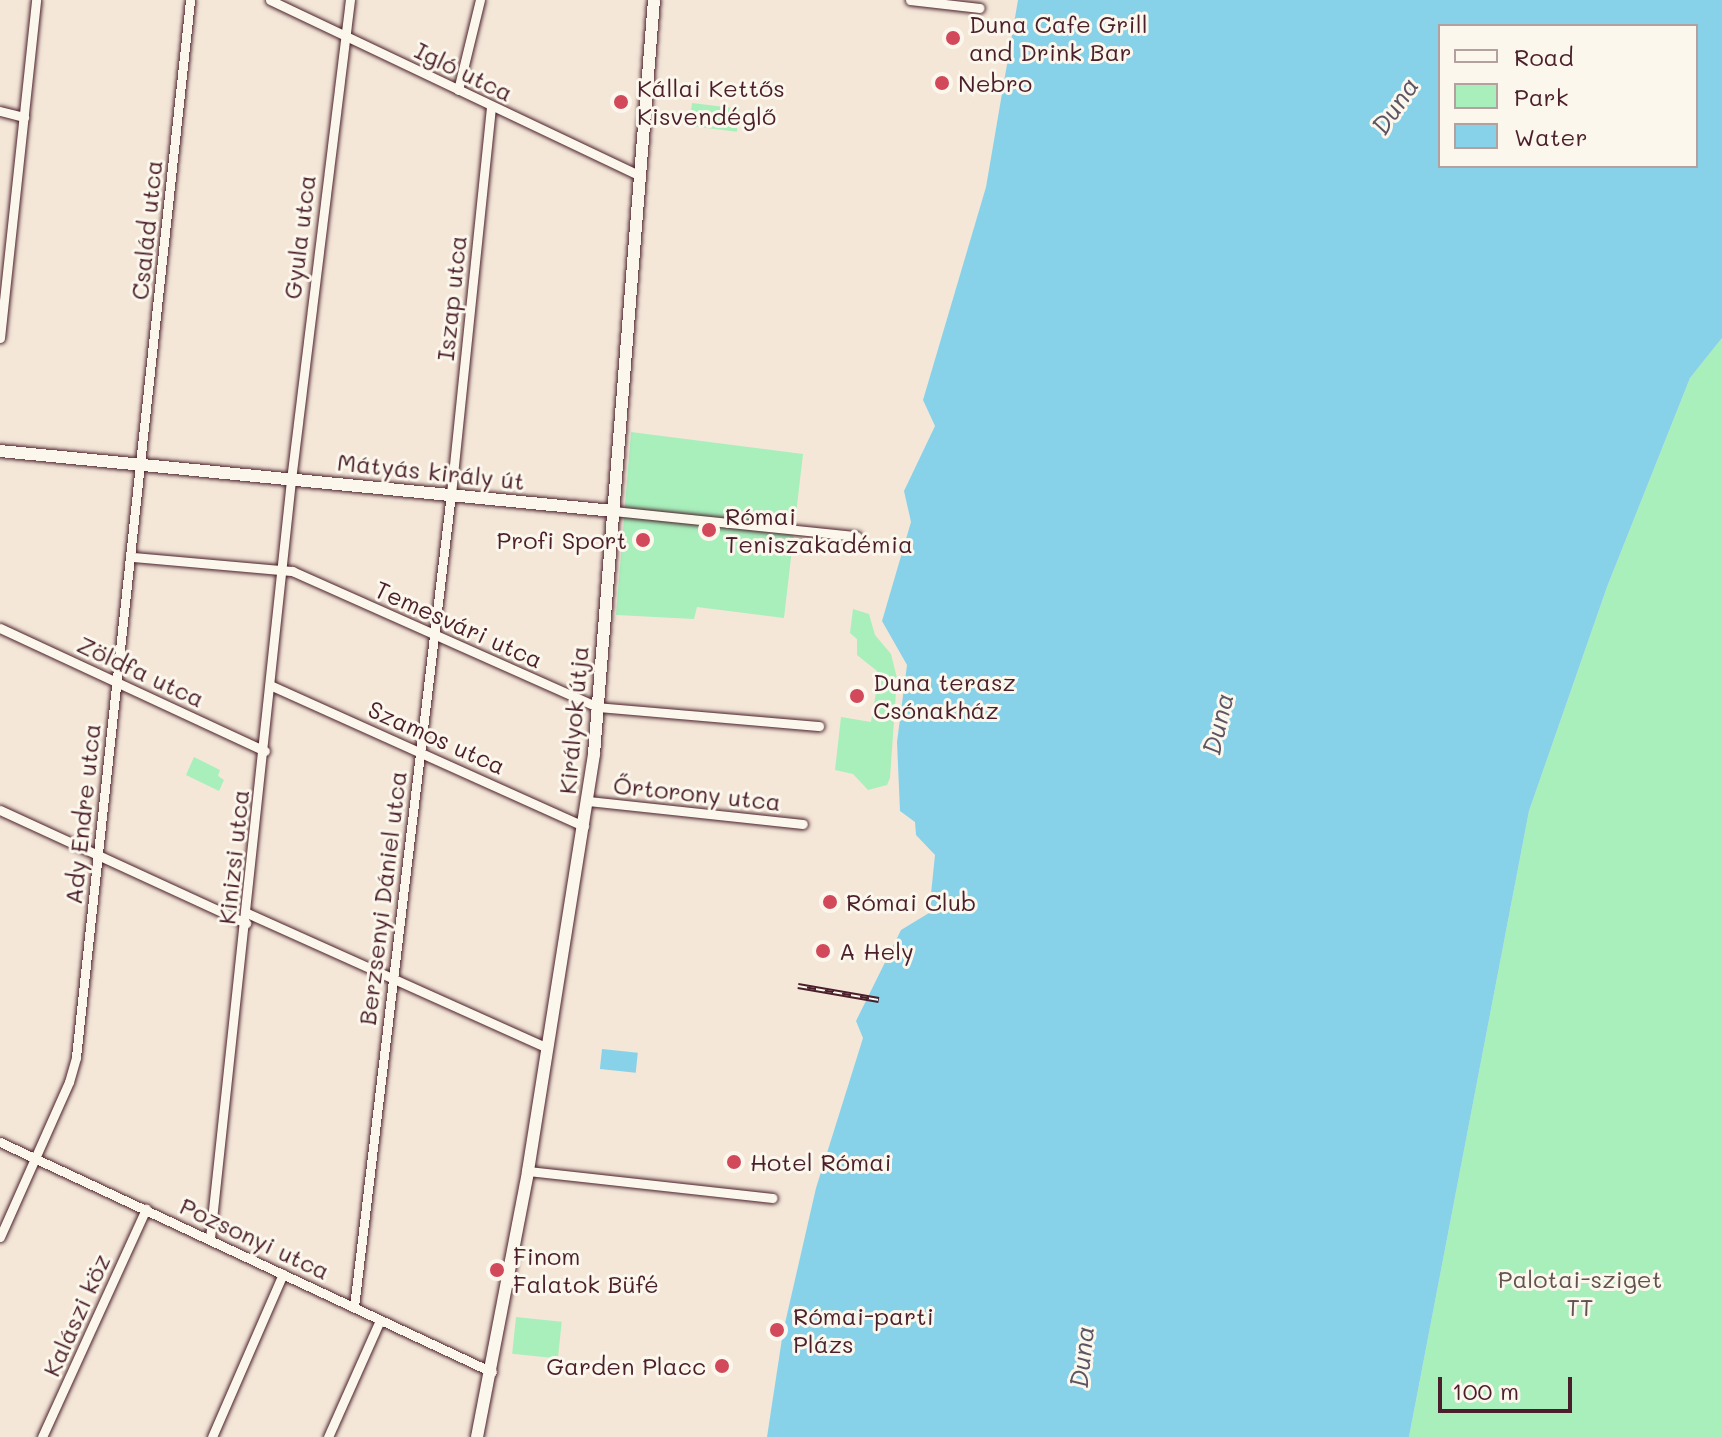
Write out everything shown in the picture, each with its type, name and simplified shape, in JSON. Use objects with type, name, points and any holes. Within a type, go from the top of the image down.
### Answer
[{"type":"street","points":[[0,338],[36,0]]},
{"type":"street","name":"Család utca","points":[[141,465],[190,0]]},
{"type":"street","name":"Igló utca","points":[[270,0],[640,176]]},
{"type":"street","name":"Gyula utca","points":[[291,480],[343,36],[350,0]]},
{"type":"street","points":[[458,90],[480,0]]},
{"type":"street","name":"Királyok útja","points":[[477,1437],[492,1372],[528,1171],[588,801],[654,0]]},
{"type":"street","points":[[910,0],[980,8]]},
{"type":"street","name":"Iszap utca","points":[[451,494],[491,106]]},
{"type":"street","points":[[0,111],[24,117]]},
{"type":"street","name":"Mátyás király út","points":[[0,451],[857,536]]},
{"type":"street","name":"Ady Endre utca","points":[[0,1237],[73,1072],[141,465]]},
{"type":"street","name":"Kinizsi utca","points":[[210,1238],[272,686],[291,480]]},
{"type":"street","name":"Berzsenyi Dániel utca","points":[[354,1307],[451,494]]},
{"type":"street","name":"Temesvári utca","points":[[132,557],[284,571],[597,707],[819,726]]},
{"type":"street","name":"Zöldfa utca","points":[[0,628],[265,751]]},
{"type":"street","name":"Szamos utca","points":[[272,686],[584,826]]},
{"type":"street","name":"Őrtorony utca","points":[[588,801],[803,824]]},
{"type":"street","points":[[0,810],[98,856],[547,1048]]},
{"type":"street","name":"Pozsonyi utca","points":[[0,1142],[492,1372]]},
{"type":"street","points":[[528,1171],[773,1198]]},
{"type":"street","name":"Kalászi köz","points":[[42,1437],[146,1209]]},
{"type":"street","points":[[212,1437],[283,1274]]},
{"type":"street","points":[[328,1437],[380,1320]]},
{"type":"green space","points":[[692,103],[740,109],[737,132],[689,126]]},
{"type":"green space","name":"Palotai-sziget TT","points":[[1722,338],[1722,1437],[1409,1437],[1529,811],[1607,587],[1690,378]]},
{"type":"green space","name":"Római Teniszakadémia","points":[[631,432],[803,454],[784,618],[697,607],[694,619],[616,615]]},
{"type":"green space","points":[[853,609],[869,614],[875,635],[891,654],[897,678],[890,778],[887,785],[868,790],[853,774],[835,770],[841,717],[871,722],[878,681],[877,671],[857,655],[857,639],[850,633]]},
{"type":"green space","points":[[194,757],[220,770],[218,776],[224,780],[219,791],[186,775]]},
{"type":"green space","points":[[516,1317],[562,1322],[558,1359],[512,1354]]},
{"type":"water","name":"Duna","points":[[1018,0],[1722,0],[1722,338],[1690,378],[1607,587],[1529,811],[1409,1437],[767,1437],[783,1332],[816,1188],[863,1038],[856,1021],[901,930],[929,913],[935,855],[916,835],[915,822],[900,811],[897,742],[907,665],[882,621],[911,522],[904,491],[935,426],[923,400],[986,187]]},
{"type":"water","points":[[602,1049],[638,1053],[636,1073],[600,1069]]},
{"type":"railway","points":[[798,986],[879,1000]]},
{"type":"place","name":"Duna Cafe Grill and Drink Bar","points":[[953,38]]},
{"type":"place","name":"Nebro","points":[[942,83]]},
{"type":"place","name":"Kállai Kettős Kisvendéglő","points":[[621,102]]},
{"type":"place","name":"Római Teniszakadémia","points":[[709,530]]},
{"type":"place","name":"Profi Sport","points":[[643,540]]},
{"type":"place","name":"Duna terasz Csónakház","points":[[857,696]]},
{"type":"place","name":"Római Club","points":[[830,902]]},
{"type":"place","name":"A Hely","points":[[823,951]]},
{"type":"place","name":"Hotel Római","points":[[734,1162]]},
{"type":"place","name":"Finom Falatok Büfé","points":[[497,1270]]},
{"type":"place","name":"Római-parti Plázs","points":[[777,1330]]},
{"type":"place","name":"Garden Placc","points":[[722,1366]]}]
